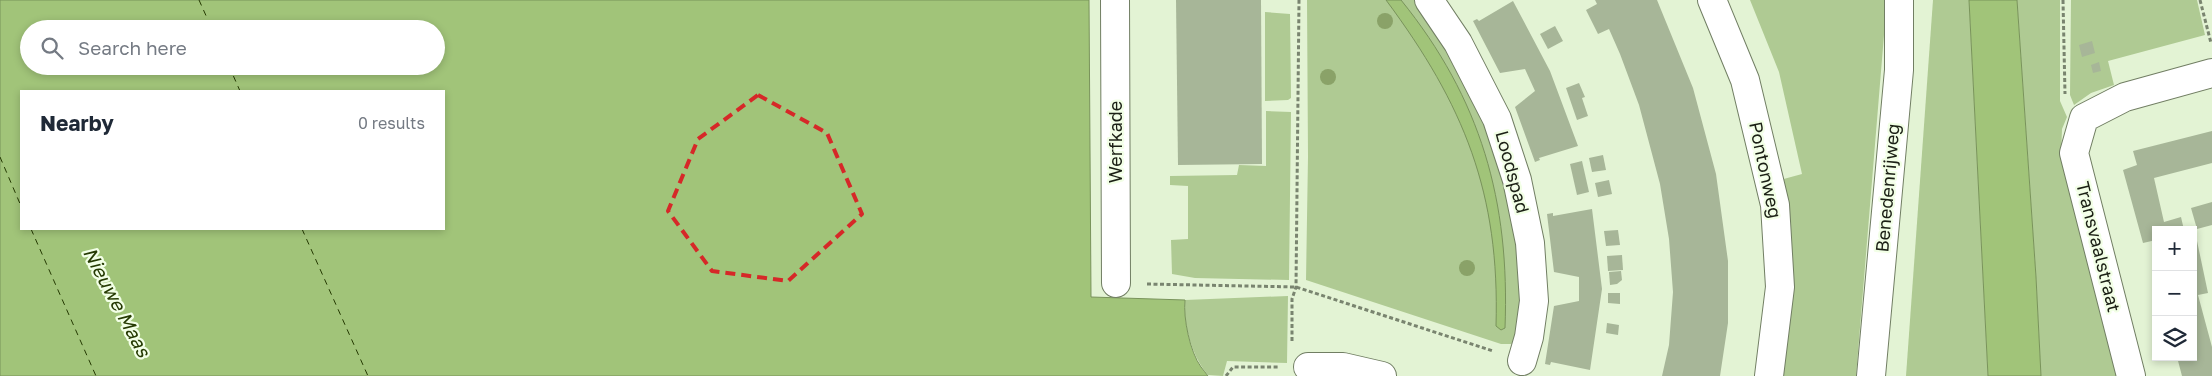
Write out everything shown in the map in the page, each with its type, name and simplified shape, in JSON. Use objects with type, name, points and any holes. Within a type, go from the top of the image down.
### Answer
[{"type":"street","name":"Werfkade","points":[[1115,0],[1116,283]]},
{"type":"street","name":"Loodspad","points":[[1429,0],[1458,43],[1497,119],[1517,180],[1530,243],[1534,301],[1529,336],[1522,361]]},
{"type":"street","name":"Pontonweg","points":[[1712,0],[1745,80],[1775,205],[1780,287],[1769,376]]},
{"type":"street","name":"Benedenrijweg","points":[[1871,376],[1899,70],[1899,0]]},
{"type":"street","points":[[2084,118],[2125,97],[2212,73]]},
{"type":"street","name":"Transvaalstraat","points":[[2084,118],[2074,154],[2131,376]]},
{"type":"street","points":[[1300,367],[1343,366],[1382,376]]},
{"type":"path","points":[[1226,376],[1233,367],[1300,367],[1292,299],[1296,287],[1299,0]]},
{"type":"path","points":[[2063,0],[2065,103],[2084,118]]},
{"type":"path","points":[[2200,0],[2212,47]]},
{"type":"path","points":[[1116,283],[1296,287],[1522,361]]},
{"type":"highlighted area","points":[[758,95],[827,133],[862,214],[788,281],[712,271],[668,211],[698,139]]},
{"type":"shaded area","points":[[1307,0],[1419,0],[1482,109],[1527,261],[1517,340],[1511,344],[1501,344],[1306,280],[1308,157]]},
{"type":"shaded area","points":[[1750,0],[1885,0],[1884,35],[1856,376],[1783,376],[1791,305],[1780,180],[1802,174],[1779,72]]},
{"type":"shaded area","points":[[1933,0],[1969,0],[1988,376],[1906,376]]},
{"type":"shaded area","points":[[2017,0],[2060,0],[2060,101],[2067,117],[2062,129],[2061,157],[2118,376],[2041,376]]},
{"type":"shaded area","points":[[2071,0],[2197,0],[2205,35],[2108,61],[2114,85],[2091,93],[2074,105],[2070,95]]},
{"type":"shaded area","points":[[1265,12],[1290,14],[1291,98],[1288,100],[1265,101]]},
{"type":"shaded area","points":[[1266,111],[1291,112],[1289,280],[1195,278],[1172,274],[1171,240],[1188,239],[1188,186],[1170,185],[1170,176],[1237,175],[1239,165],[1266,166]]},
{"type":"shaded area","points":[[1288,296],[1287,363],[1227,361],[1223,376],[1208,375],[1202,368],[1193,350],[1187,330],[1185,300]]},
{"type":"water","name":"Nieuwe Maas","points":[[0,0],[1089,0],[1091,297],[1185,300],[1188,335],[1197,361],[1208,376],[0,376]]},
{"type":"water","points":[[1386,0],[1401,0],[1429,37],[1452,75],[1470,114],[1485,154],[1495,195],[1502,237],[1505,282],[1505,328],[1501,330],[1496,326],[1496,278],[1491,234],[1484,192],[1472,152],[1456,114],[1437,77]]},
{"type":"water","points":[[1969,0],[2017,0],[2041,376],[1988,376]]},
{"type":"building","points":[[1176,0],[1261,0],[1262,164],[1178,165]]},
{"type":"building","points":[[1595,0],[1657,0],[1693,88],[1716,174],[1728,261],[1728,323],[1720,376],[1662,376],[1669,345],[1673,292],[1669,239],[1660,184],[1639,105],[1620,54],[1609,29],[1598,34],[1586,10],[1597,4]]},
{"type":"building","points":[[1513,1],[1550,71],[1578,146],[1539,158],[1540,160],[1535,162],[1515,107],[1535,91],[1525,69],[1500,73],[1473,21],[1477,19],[1479,21]]},
{"type":"building","points":[[1555,26],[1563,41],[1548,49],[1540,34]]},
{"type":"building","points":[[2092,41],[2095,53],[2082,57],[2079,45]]},
{"type":"building","points":[[2099,62],[2101,71],[2093,73],[2091,65]]},
{"type":"building","points":[[1579,83],[1585,97],[1582,98],[1588,116],[1577,120],[1566,88]]},
{"type":"building","points":[[2212,131],[2212,163],[2154,178],[2164,222],[2181,217],[2183,226],[2152,226],[2152,241],[2143,243],[2123,170],[2137,165],[2133,151]]},
{"type":"building","points":[[1603,155],[1606,170],[1592,172],[1589,158]]},
{"type":"building","points":[[1582,161],[1589,192],[1577,195],[1570,164]]},
{"type":"building","points":[[1609,180],[1612,194],[1598,197],[1595,183]]},
{"type":"building","points":[[2212,202],[2212,225],[2197,229],[2191,208]]},
{"type":"building","points":[[1592,209],[1602,289],[1590,370],[1551,362],[1550,365],[1545,364],[1554,306],[1579,301],[1579,277],[1554,272],[1547,214],[1553,213],[1553,216]]},
{"type":"building","points":[[1618,230],[1620,245],[1606,246],[1604,231]]},
{"type":"building","points":[[2197,241],[2208,293],[2198,295],[2212,347],[2212,376],[2182,376],[2178,361],[2197,361]]},
{"type":"building","points":[[1622,255],[1623,270],[1608,271],[1607,256]]},
{"type":"building","points":[[1621,271],[1622,280],[1617,284],[1610,285],[1609,272]]},
{"type":"building","points":[[1608,293],[1620,293],[1620,304],[1608,303]]},
{"type":"building","points":[[1607,323],[1619,325],[1618,335],[1606,333]]},
{"type":"ferry route","points":[[199,0],[208,20]]},
{"type":"ferry route","points":[[233,75],[240,90]]},
{"type":"ferry route","points":[[0,157],[20,204]]},
{"type":"ferry route","points":[[31,230],[96,376]]},
{"type":"ferry route","points":[[302,230],[368,376]]}]
